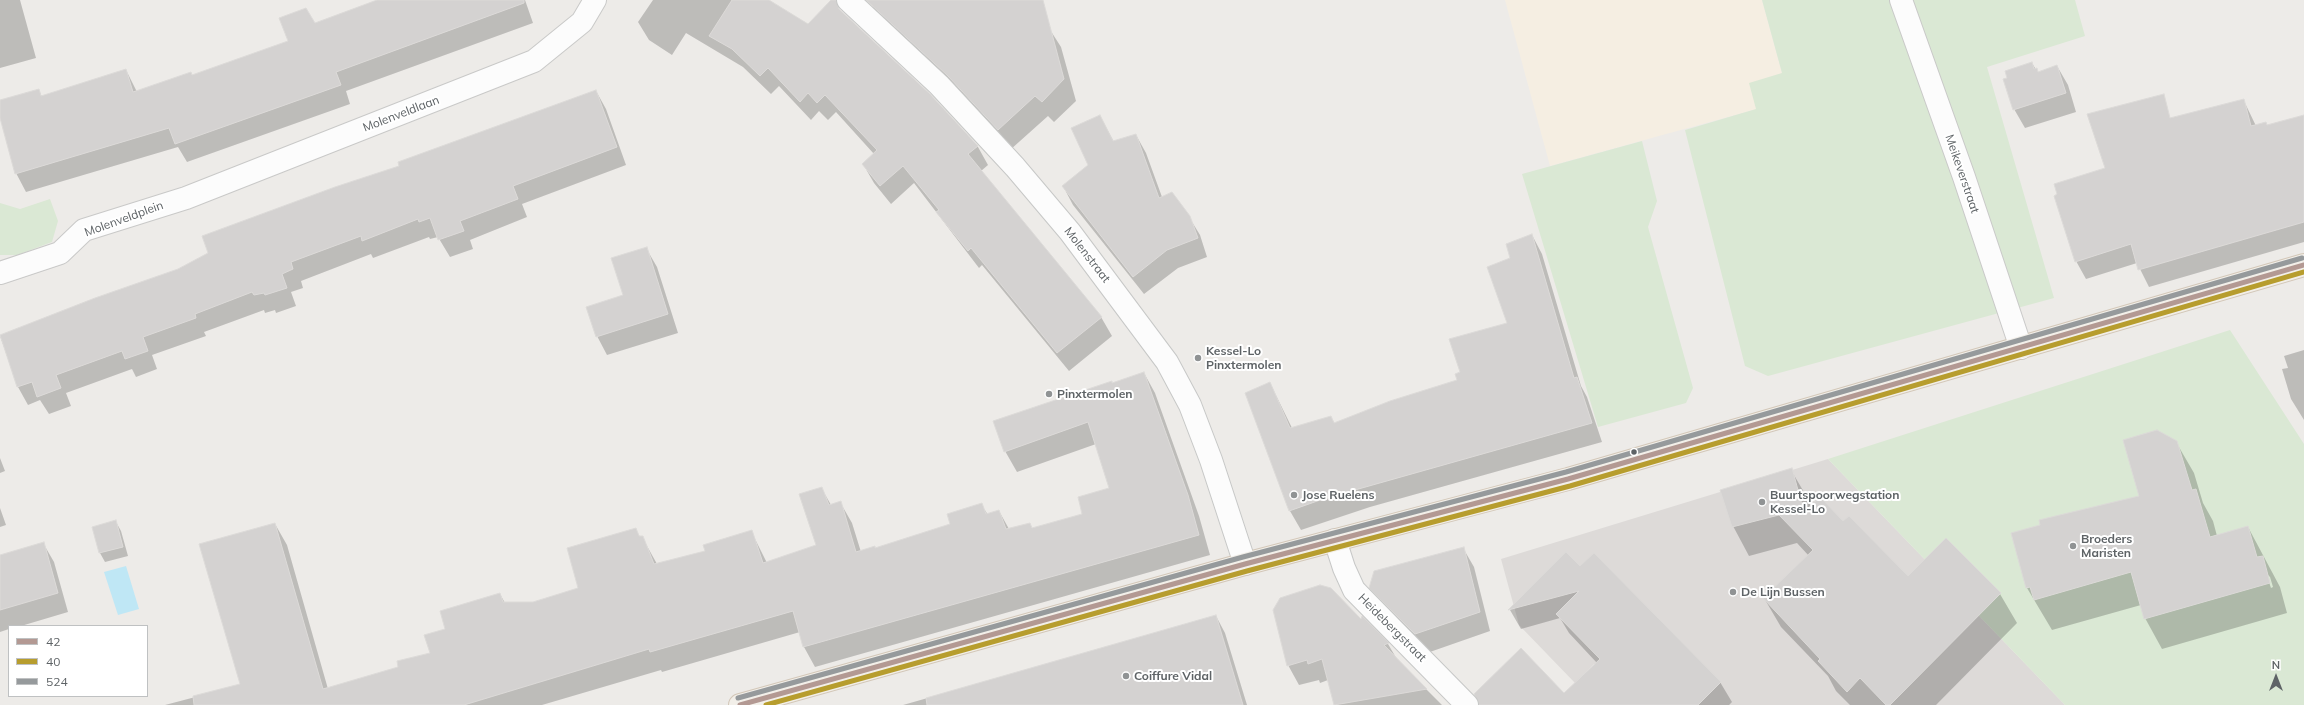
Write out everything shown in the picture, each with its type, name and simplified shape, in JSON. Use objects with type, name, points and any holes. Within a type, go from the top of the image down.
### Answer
[{"type":"main road","points":[[740,705],[1245,564],[1568,479],[2304,265]]},
{"type":"street","name":"Molenveldlaan","points":[[186,198],[534,62],[582,22],[595,0]]},
{"type":"street","name":"Molenstraat","points":[[848,0],[939,85],[1015,167],[1070,232],[1167,362],[1190,405],[1206,446],[1228,508],[1245,564]]},
{"type":"street","name":"Meikeverstraat","points":[[1901,0],[1964,177],[2021,348]]},
{"type":"street","name":"Molenveldplein","points":[[0,273],[60,253],[84,230],[186,198]]},
{"type":"street","name":"Heidebergstraat","points":[[1335,540],[1344,568],[1354,590],[1467,705]]},
{"type":"shaded area","points":[[1505,0],[1762,0],[1782,73],[1757,109],[1550,166]]},
{"type":"shaded area","name":"De Lijn Bussen","points":[[1828,459],[2065,705],[1646,705],[1609,679],[1594,664],[1575,683],[1519,625],[1501,559]]},
{"type":"green space","points":[[1762,0],[2075,0],[2085,36],[1987,67],[2054,298],[1768,376],[1745,366],[1685,130],[1756,109],[1749,83],[1782,73]]},
{"type":"green space","points":[[1642,141],[1657,201],[1648,227],[1693,388],[1686,403],[1598,427],[1522,174]]},
{"type":"green space","points":[[50,199],[58,221],[52,242],[17,255],[0,255],[0,203],[20,209]]},
{"type":"green space","points":[[2230,330],[2304,444],[2304,705],[2065,705],[1828,459]]},
{"type":"water","points":[[126,566],[139,609],[118,615],[104,572]]},
{"type":"building","points":[[377,0],[524,0],[524,3],[336,72],[341,85],[175,144],[169,128],[15,174],[0,118],[0,100],[39,89],[41,96],[126,69],[133,92],[191,72],[192,75],[288,41],[279,18],[306,8],[315,23]]},
{"type":"building","points":[[732,0],[769,0],[808,24],[831,0],[836,0],[839,9],[930,94],[978,146],[968,154],[1102,317],[1057,353],[971,248],[968,251],[936,212],[939,210],[903,166],[880,186],[862,164],[877,150],[825,95],[817,103],[808,93],[800,102],[768,68],[760,76],[732,49],[709,36]]},
{"type":"building","points":[[866,0],[1043,0],[1064,79],[1042,102],[1035,96],[998,130],[948,76]]},
{"type":"building","points":[[2032,62],[2034,69],[2037,68],[2038,72],[2057,65],[2066,93],[2013,110],[2003,79],[2007,78],[2005,71]]},
{"type":"building","points":[[596,90],[617,147],[513,186],[518,199],[460,221],[464,231],[438,240],[430,218],[419,222],[418,219],[362,241],[361,236],[291,262],[293,269],[282,274],[287,288],[265,295],[264,293],[254,295],[252,292],[195,314],[196,318],[143,337],[148,351],[125,359],[122,351],[56,375],[61,388],[37,397],[32,382],[17,387],[0,335],[95,298],[178,269],[208,253],[202,236],[335,187],[399,166],[398,162]]},
{"type":"building","points":[[2164,94],[2170,118],[2244,99],[2251,126],[2266,122],[2267,125],[2304,115],[2304,222],[2138,270],[2131,244],[2075,262],[2054,196],[2057,194],[2054,184],[2105,168],[2087,114]]},
{"type":"building","points":[[1100,115],[1113,141],[1136,134],[1159,198],[1172,192],[1190,216],[1198,238],[1167,250],[1133,277],[1062,186],[1088,165],[1071,128]]},
{"type":"building","points":[[1532,234],[1574,378],[1577,377],[1592,423],[1323,499],[1289,511],[1245,393],[1270,382],[1290,428],[1331,416],[1334,423],[1390,401],[1457,380],[1455,374],[1460,372],[1449,339],[1507,323],[1487,267],[1510,258],[1506,244]]},
{"type":"building","points":[[647,247],[668,314],[596,337],[586,307],[623,295],[611,258]]},
{"type":"building","points":[[1144,372],[1188,495],[1199,535],[803,647],[793,611],[650,652],[649,649],[464,705],[194,705],[193,696],[240,684],[199,544],[275,523],[323,689],[398,667],[397,661],[430,653],[424,635],[445,629],[440,611],[500,593],[503,602],[533,602],[578,588],[567,548],[636,528],[639,536],[643,536],[654,564],[705,551],[703,545],[752,530],[763,563],[816,545],[799,494],[822,487],[829,505],[841,501],[856,552],[875,546],[875,548],[950,524],[947,514],[982,503],[986,514],[999,510],[1006,529],[1030,523],[1032,528],[1082,514],[1078,497],[1109,488],[1088,422],[1004,452],[993,421],[1112,381],[1112,383]]},
{"type":"building","points":[[2157,430],[2177,441],[2192,490],[2196,489],[2210,537],[2248,526],[2257,557],[2263,556],[2270,583],[2144,619],[2131,572],[2034,600],[2030,587],[2026,588],[2011,533],[2040,525],[2039,520],[2139,496],[2123,440]]},
{"type":"building","points":[[1792,468],[1804,512],[1820,497],[1843,521],[1849,516],[1908,576],[1946,538],[2001,593],[1890,705],[1886,705],[1860,678],[1847,692],[1818,661],[1820,659],[1763,598],[1813,550],[1779,515],[1732,527],[1720,490]]},
{"type":"building","points":[[116,520],[123,547],[99,553],[92,527]]},
{"type":"building","points":[[44,542],[58,593],[0,610],[0,555]]},
{"type":"building","points":[[1464,547],[1480,612],[1415,634],[1369,588],[1374,571]]},
{"type":"building","points":[[1566,552],[1580,566],[1594,553],[1721,682],[1698,705],[1479,705],[1474,694],[1521,648],[1564,693],[1600,659],[1556,614],[1579,591],[1508,610]]},
{"type":"building","points":[[1320,585],[1331,588],[1361,619],[1362,616],[1389,643],[1384,645],[1427,689],[1334,705],[1322,659],[1308,664],[1307,660],[1287,666],[1273,610],[1280,598]]},
{"type":"building","points":[[1216,615],[1243,705],[927,705],[926,698]]},
{"type":"transit line","name":"524","points":[[738,698],[1243,557],[1566,472],[2302,258]]},
{"type":"transit line","name":"42","points":[[740,705],[1245,564],[1568,479],[2304,265]]},
{"type":"transit line","name":"40","points":[[766,705],[1247,571],[1570,486],[2304,272]]},
{"type":"place","name":"Kessel-Lo Pinxtermolen","points":[[1198,358]]},
{"type":"place","name":"Pinxtermolen","points":[[1049,394]]},
{"type":"place","name":"Jose Ruelens","points":[[1294,495]]},
{"type":"place","name":"Buurtspoorwegstation Kessel-Lo","points":[[1762,502]]},
{"type":"place","name":"Broeders Maristen","points":[[2073,546]]},
{"type":"place","name":"De Lijn Bussen","points":[[1733,592]]},
{"type":"place","name":"Coiffure Vidal","points":[[1126,676]]}]
